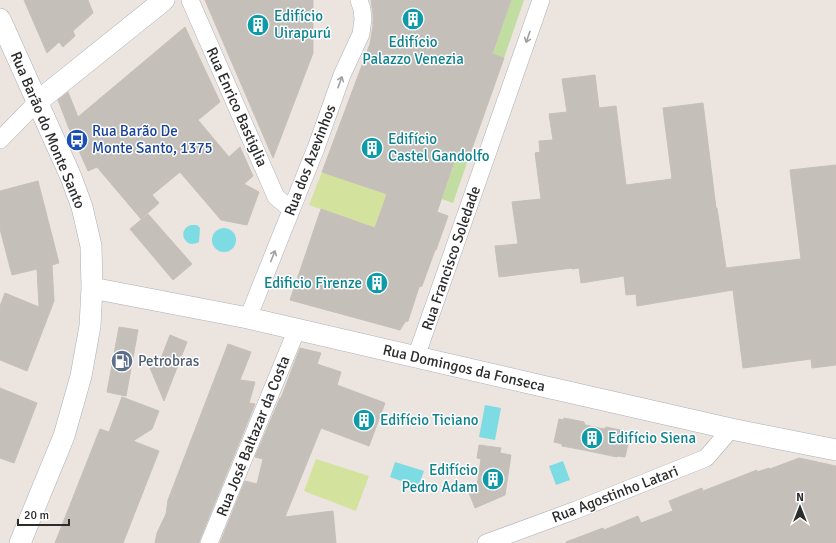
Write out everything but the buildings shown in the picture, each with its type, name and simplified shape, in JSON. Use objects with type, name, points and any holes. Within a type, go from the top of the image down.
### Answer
[{"type":"street","points":[[0,140],[37,102],[164,0]]},
{"type":"street","name":"Rua Enrico Bastiglia","points":[[190,0],[276,197],[291,209]]},
{"type":"street","name":"Rua dos Azevinhos","points":[[248,318],[316,148],[342,75],[361,34],[363,14],[358,0]]},
{"type":"street","name":"Rua Francisco Soledade","points":[[416,357],[541,0]]},
{"type":"street","name":"Rua Barão do Monte Santo","points":[[0,20],[71,177],[82,206],[92,246],[90,326],[81,376],[64,436],[20,543]]},
{"type":"street","name":"Rua Domingos da Fonseca","points":[[92,288],[248,318],[731,429],[836,450]]},
{"type":"street","name":"Rua José Baltazar da Costa","points":[[209,543],[297,329]]},
{"type":"street","name":"Rua Agostinho Latari","points":[[486,543],[584,507],[706,458],[731,429]]},
{"type":"green space","points":[[511,0],[524,0],[504,58],[492,54]]},
{"type":"green space","points":[[458,150],[470,154],[453,203],[442,199]]},
{"type":"green space","points":[[322,172],[387,194],[375,228],[309,205]]},
{"type":"green space","points":[[316,459],[369,476],[356,511],[304,491]]},
{"type":"water","points":[[197,225],[200,228],[199,242],[194,244],[186,241],[183,235],[186,227]]},
{"type":"water","points":[[219,228],[229,228],[236,235],[236,245],[229,252],[219,252],[212,245],[212,235]]},
{"type":"water","points":[[485,405],[501,408],[495,440],[479,437]]},
{"type":"water","points":[[563,461],[570,480],[556,485],[549,466]]},
{"type":"water","points":[[395,462],[424,471],[418,487],[390,477]]},
{"type":"place","name":"Edifício Palazzo Venezia","points":[[413,19]]},
{"type":"place","name":"Edifício Uirapurú","points":[[258,25]]},
{"type":"place","name":"Rua Barão De Monte Santo, 1375","points":[[77,140]]},
{"type":"place","name":"Edifício Castel Gandolfo","points":[[372,148]]},
{"type":"place","name":"Edificio Firenze","points":[[377,283]]},
{"type":"place","name":"Petrobras","points":[[122,361]]},
{"type":"place","name":"Edifício Ticiano","points":[[364,420]]},
{"type":"place","name":"Edifício Siena","points":[[592,438]]},
{"type":"place","name":"Edifício Pedro Adam","points":[[493,479]]}]
